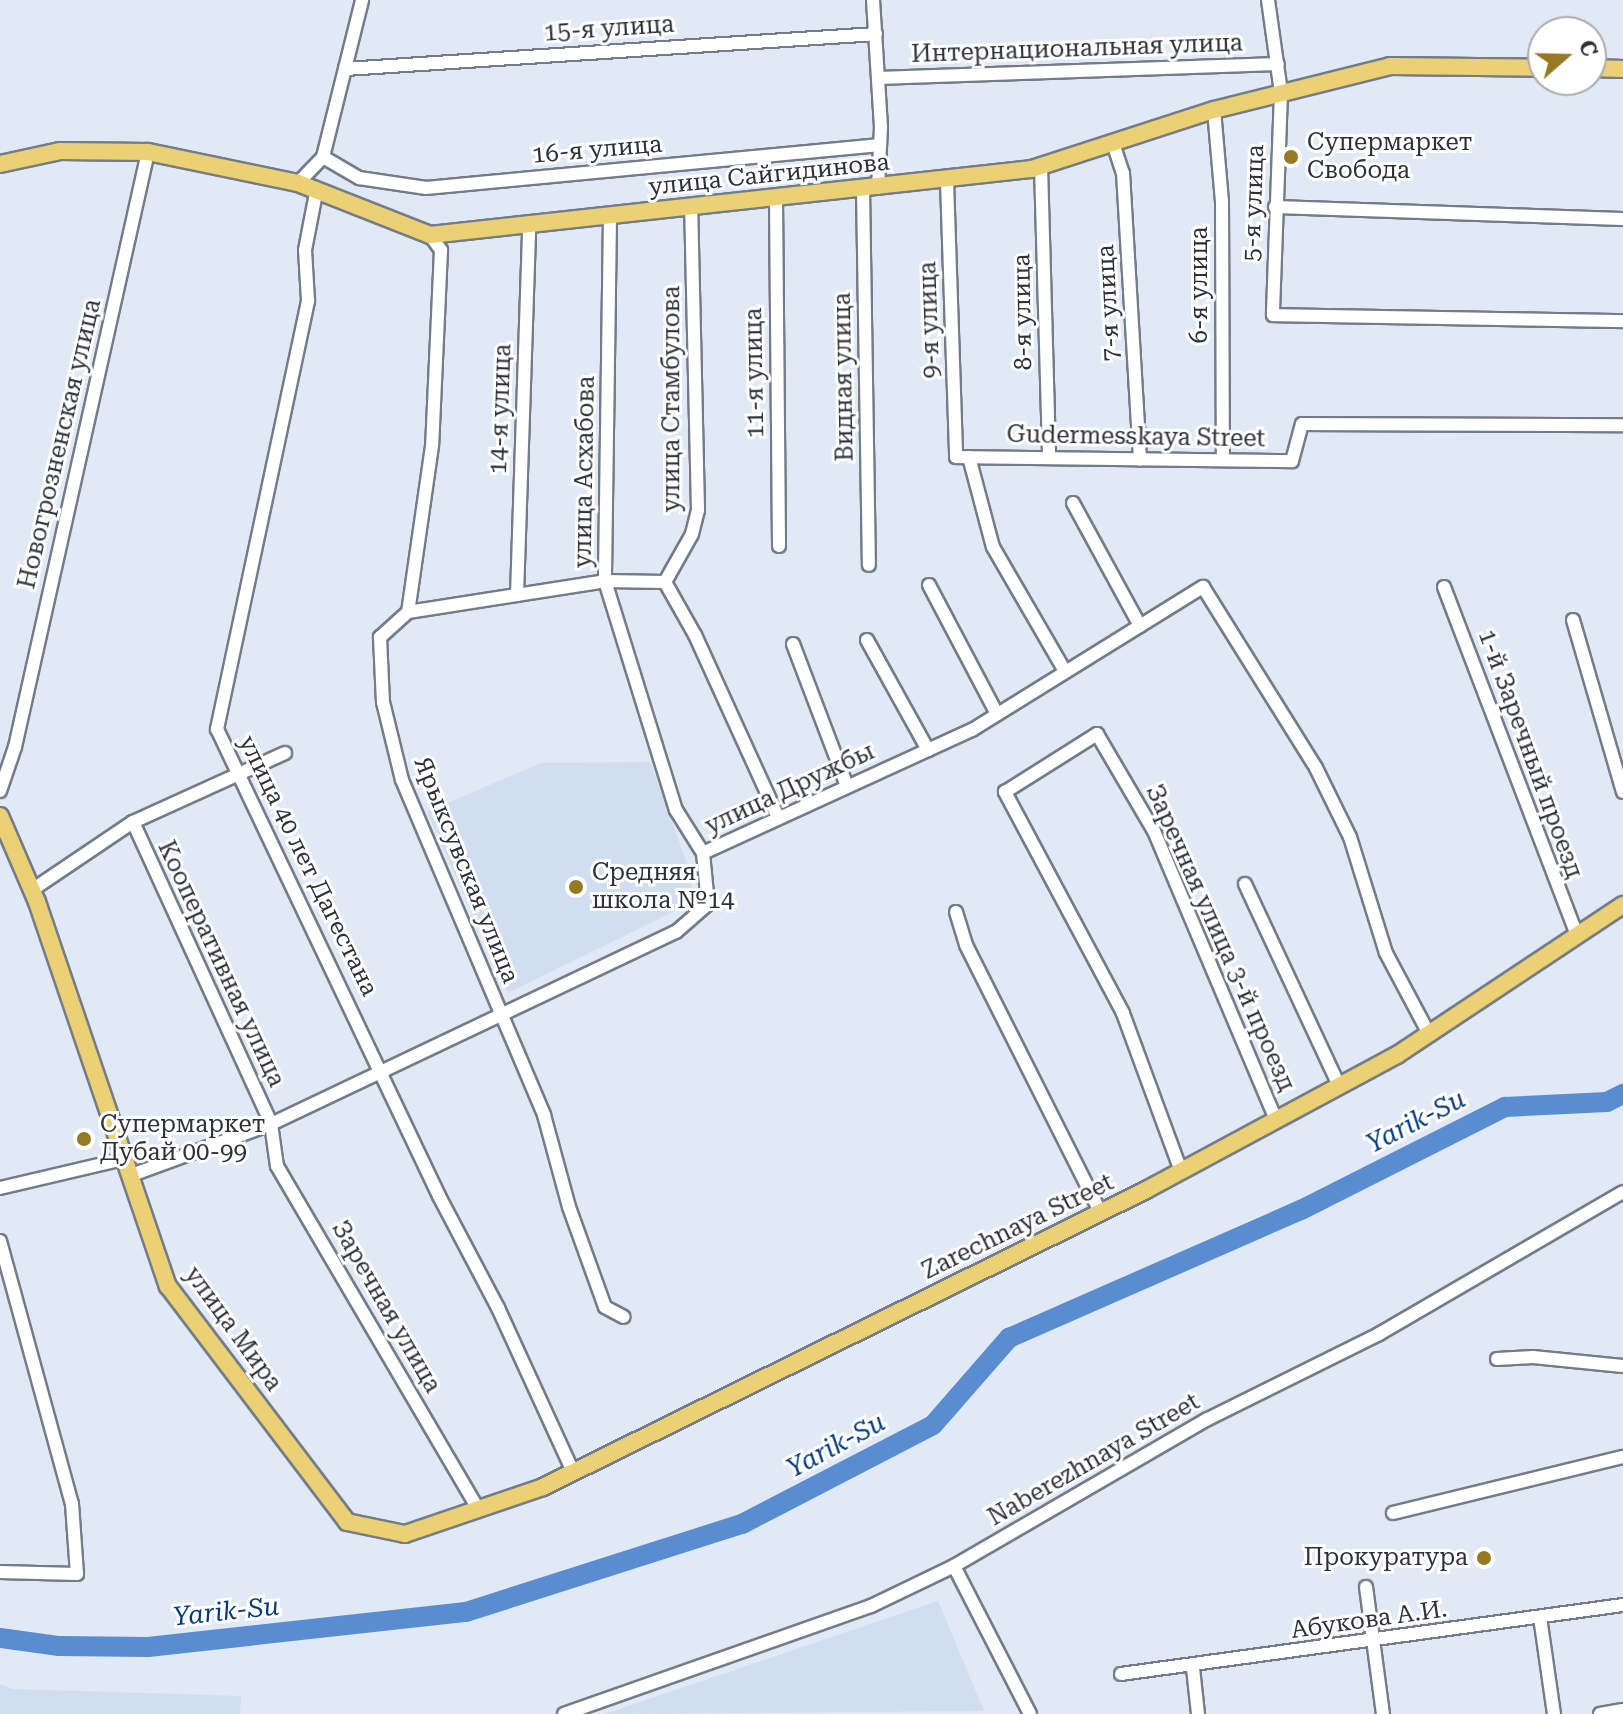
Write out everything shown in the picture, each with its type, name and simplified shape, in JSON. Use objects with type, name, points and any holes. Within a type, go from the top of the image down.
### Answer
[{"type":"main road","name":"улица Сайгидинова","points":[[0,164],[60,151],[148,152],[298,183],[316,193],[430,235],[947,181],[1041,166],[1114,146],[1214,110],[1390,66],[1527,68]]},
{"type":"main road","name":"улица Мира","points":[[0,816],[32,890],[168,1286],[347,1522],[405,1534]]},
{"type":"main road","name":"Zarechnaya Street","points":[[405,1534],[573,1472],[1101,1213],[1339,1086],[1429,1034],[1623,905]]},
{"type":"street","points":[[298,183],[323,157],[362,0]]},
{"type":"street","name":"Видная улица","points":[[869,565],[871,189],[880,145],[873,0]]},
{"type":"street","name":"5-я улица","points":[[1268,0],[1281,93],[1273,315],[1623,321]]},
{"type":"street","name":"15-я улица","points":[[345,69],[876,34]]},
{"type":"street","name":"Интернациональная улица","points":[[878,78],[1278,64]]},
{"type":"street","name":"6-я улица","points":[[1214,110],[1222,201],[1223,459]]},
{"type":"street","name":"16-я улица","points":[[323,157],[359,178],[426,188],[880,145]]},
{"type":"street","name":"7-я улица","points":[[1114,146],[1123,173],[1140,459]]},
{"type":"street","name":"Новогрозненская улица","points":[[0,791],[15,747],[148,152]]},
{"type":"street","name":"8-я улица","points":[[1041,166],[1049,457]]},
{"type":"street","name":"9-я улица","points":[[947,181],[962,457],[993,547],[1065,671]]},
{"type":"street","name":"улица 40 лет Дагестана","points":[[316,193],[305,250],[308,301],[217,729],[573,1472]]},
{"type":"street","name":"11-я улица","points":[[776,199],[779,546]]},
{"type":"street","points":[[1275,207],[1623,219]]},
{"type":"street","name":"улица Стамбулова","points":[[665,582],[692,534],[698,510],[691,208]]},
{"type":"street","name":"улица Асхабова","points":[[610,217],[605,581],[676,810],[703,853]]},
{"type":"street","name":"14-я улица","points":[[517,595],[529,225]]},
{"type":"street","points":[[430,235],[441,250],[432,446],[408,612],[605,581],[665,582],[695,635],[778,817]]},
{"type":"street","name":"Gudermesskaya Street","points":[[962,457],[1292,461],[1302,424],[1623,425]]},
{"type":"street","points":[[1073,503],[1140,626]]},
{"type":"street","points":[[929,585],[997,714]]},
{"type":"street","name":"улица Дружбы","points":[[129,1176],[271,1124],[676,932],[708,904],[703,853],[928,750],[997,714],[1203,587],[1316,768],[1350,837],[1386,953],[1429,1034]]},
{"type":"street","name":"1-й Заречный проезд","points":[[1444,587],[1577,936]]},
{"type":"street","name":"Ярыксувская улица","points":[[408,612],[380,637],[383,702],[402,780],[544,1115],[569,1207],[605,1307],[624,1317]]},
{"type":"street","points":[[1573,620],[1623,792]]},
{"type":"street","points":[[867,640],[928,750]]},
{"type":"street","points":[[793,644],[847,786]]},
{"type":"street","name":"Заречная улица 3-й проезд","points":[[1181,1171],[1123,1013],[1005,792],[1097,734],[1154,831],[1276,1120]]},
{"type":"street","points":[[32,890],[133,822],[184,796],[238,778],[285,753]]},
{"type":"street","name":"Кооперативная улица","points":[[133,822],[271,1124]]},
{"type":"street","points":[[1245,884],[1339,1086]]},
{"type":"street","points":[[956,912],[966,945],[1101,1213]]},
{"type":"street","name":"Заречная улица","points":[[271,1124],[277,1166],[477,1507]]},
{"type":"street","points":[[0,1188],[124,1159]]},
{"type":"street","name":"Naberezhnaya Street","points":[[564,1714],[871,1606],[954,1566],[1208,1419],[1379,1334],[1623,1192]]},
{"type":"street","points":[[0,1241],[72,1504],[77,1574],[0,1572]]},
{"type":"street","points":[[1497,1359],[1533,1357],[1623,1366]]},
{"type":"street","points":[[1393,1513],[1623,1457]]},
{"type":"street","points":[[954,1566],[1030,1714]]},
{"type":"street","points":[[1366,1587],[1383,1714]]},
{"type":"street","name":"Абукова А.И.","points":[[1121,1674],[1193,1668],[1623,1605]]},
{"type":"street","points":[[1540,1617],[1554,1714]]},
{"type":"street","points":[[1193,1668],[1198,1714]]},
{"type":"street","points":[[1600,1714],[1623,1710]]},
{"type":"shaded area","name":"Средняя школа №14","points":[[650,762],[690,871],[693,902],[508,993],[427,812],[541,763]]},
{"type":"shaded area","points":[[938,1601],[984,1711],[605,1714]]},
{"type":"shaded area","points":[[0,1684],[12,1689],[241,1696],[240,1714],[0,1714]]},
{"type":"waterway","name":"Yarik-Su","points":[[0,1638],[59,1646],[148,1647],[466,1612],[742,1524],[933,1425],[1009,1338],[1301,1210],[1505,1107],[1607,1102],[1623,1094]]},
{"type":"place","name":"Супермаркет Свобода","points":[[1291,157]]},
{"type":"place","name":"Средняя школа №14","points":[[576,887]]},
{"type":"place","name":"Супермаркет Дубай 00-99","points":[[84,1139]]},
{"type":"place","name":"Прокуратура","points":[[1484,1558]]}]
